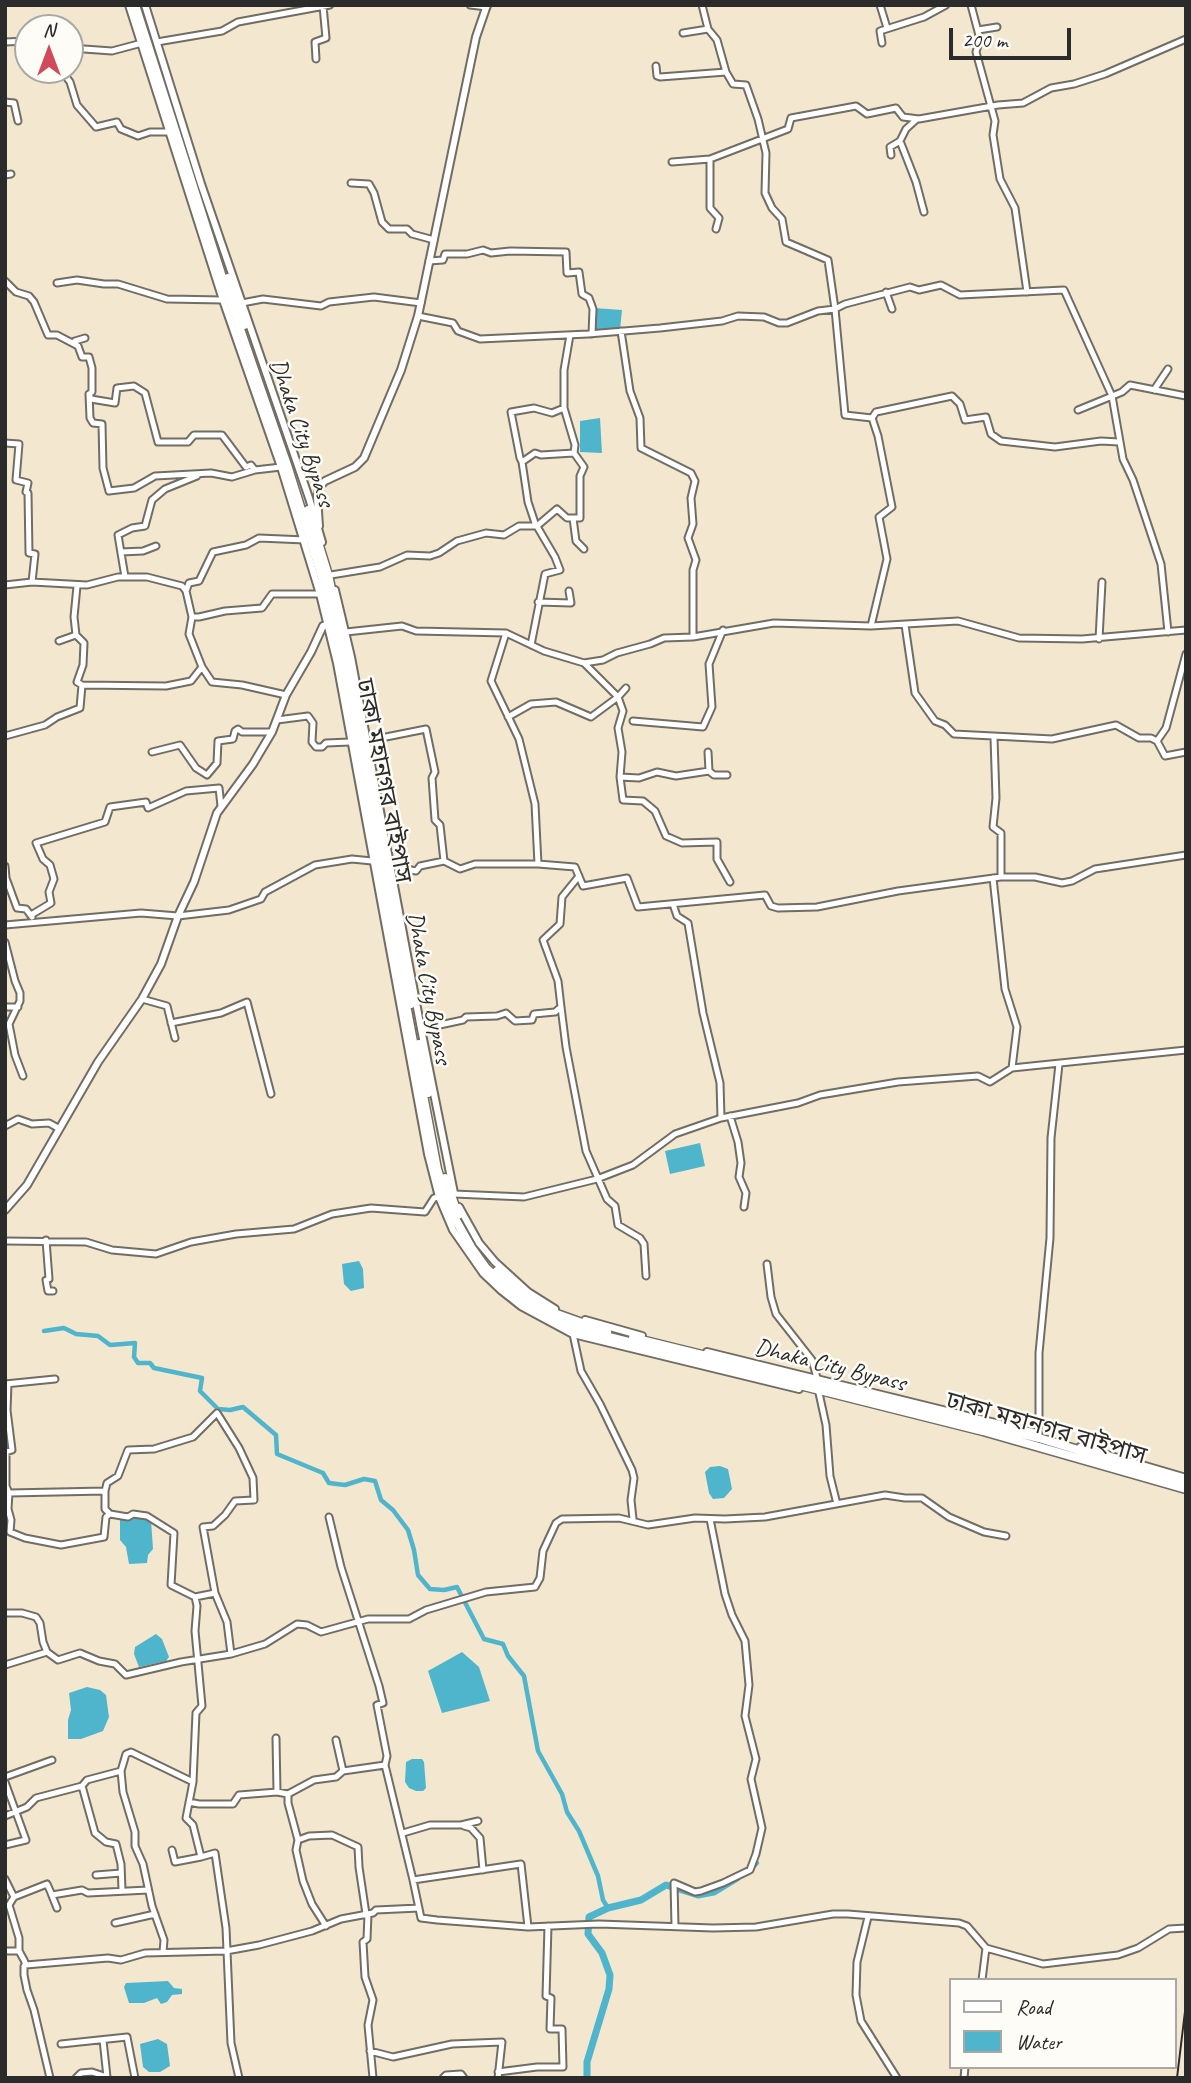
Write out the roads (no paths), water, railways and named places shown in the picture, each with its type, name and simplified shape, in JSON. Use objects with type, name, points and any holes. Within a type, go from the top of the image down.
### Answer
[{"type":"highway","name":"Dhaka City Bypass","points":[[135,5],[221,275],[299,501],[324,595]]},
{"type":"highway","name":"Dhaka City Bypass","points":[[143,5],[223,264],[293,464],[328,575],[346,657],[441,1167],[455,1208],[476,1246],[491,1266],[525,1296],[574,1322],[617,1335],[1039,1438],[1186,1480]]},
{"type":"highway","name":"ঢাকা মহানগর বাইপাস","points":[[324,595],[437,1169],[449,1208],[486,1268],[523,1302],[573,1328],[984,1431],[1186,1491]]},
{"type":"main road","points":[[129,5],[223,300],[324,595],[428,1154],[439,1197],[453,1230],[483,1273],[521,1306],[573,1334],[982,1434],[1186,1491]]},
{"type":"main road","points":[[143,5],[331,575],[346,632],[454,1194],[468,1225],[495,1262],[528,1292],[555,1309],[618,1330],[1039,1434],[1186,1480]]},
{"type":"main road","points":[[318,530],[320,520],[317,497],[320,486],[355,467],[365,458],[401,370],[418,316],[476,37],[487,6]]},
{"type":"main road","points":[[5,1210],[27,1185],[98,1062],[142,999],[161,964],[221,806],[240,783],[272,732],[286,695],[312,652],[323,626],[328,624]]},
{"type":"street","points":[[278,5],[278,14]]},
{"type":"street","points":[[157,42],[222,31],[238,22],[330,5]]},
{"type":"street","points":[[470,5],[487,6]]},
{"type":"street","points":[[702,5],[708,29],[717,40],[726,72],[733,84],[746,85],[766,153],[765,193],[772,208],[782,219],[785,241],[828,260],[845,415],[872,418]]},
{"type":"street","points":[[880,5],[887,28]]},
{"type":"street","points":[[882,43],[879,33],[887,28],[924,17],[946,5]]},
{"type":"street","points":[[971,5],[980,39],[976,52],[995,121],[993,135],[1000,179],[1015,208],[1027,292]]},
{"type":"street","points":[[316,59],[315,42],[326,38],[323,6]]},
{"type":"street","points":[[978,30],[997,27]]},
{"type":"street","points":[[682,33],[708,29]]},
{"type":"street","points":[[672,162],[710,159],[788,130],[791,117],[856,106],[867,114],[896,108],[903,117],[917,119],[1025,103],[1051,88],[1105,74],[1186,39]]},
{"type":"street","points":[[84,49],[112,51],[142,43]]},
{"type":"street","points":[[656,66],[657,76],[660,77],[726,72]]},
{"type":"street","points":[[70,84],[77,105],[96,127],[117,122],[121,129],[134,136],[150,132],[169,132]]},
{"type":"street","points":[[5,102],[14,103],[18,121]]},
{"type":"street","points":[[891,155],[890,147],[900,141],[906,129],[917,119]]},
{"type":"street","points":[[900,141],[924,212]]},
{"type":"street","points":[[710,159],[710,208],[719,218],[716,229]]},
{"type":"street","points":[[351,183],[369,184],[382,222],[389,229],[407,229],[412,234],[434,240]]},
{"type":"street","points":[[429,261],[443,260],[445,254],[467,254],[483,250],[491,253],[566,252],[567,273],[579,272],[582,295],[589,298],[593,309],[592,334]]},
{"type":"street","points":[[57,284],[77,280],[118,284],[167,299],[223,300]]},
{"type":"street","points":[[5,281],[16,292],[29,296],[34,302],[48,335],[57,335],[76,345],[82,357],[90,360],[90,418],[93,423],[102,424],[103,468],[109,491],[134,488],[155,477],[211,473],[232,477],[255,470],[281,467]]},
{"type":"street","points":[[418,316],[453,323],[458,331],[480,339],[592,334],[722,321],[738,316],[764,317],[786,323],[820,310],[835,309],[910,287],[919,290],[941,285],[960,295],[1065,291],[1112,396],[1119,442],[1161,564],[1168,632]]},
{"type":"street","points":[[886,292],[891,309]]},
{"type":"street","points":[[242,303],[263,299],[321,306],[329,302],[374,297],[421,303]]},
{"type":"street","points":[[621,331],[630,391],[640,418],[641,448],[691,473],[695,481],[691,498],[693,524],[688,536],[696,560],[693,570],[693,637]]},
{"type":"street","points":[[331,575],[380,567],[407,555],[430,556],[457,541],[486,533],[504,534],[519,526],[537,526],[557,509],[567,518],[580,518],[580,475],[584,467],[574,453],[575,445],[564,408],[564,370],[570,335]]},
{"type":"street","points":[[76,345],[75,341],[85,338]]},
{"type":"street","points":[[1154,390],[1168,369]]},
{"type":"street","points":[[1078,410],[1122,392],[1130,385],[1186,396]]},
{"type":"street","points":[[89,394],[91,399],[115,403],[117,388],[134,386],[145,393],[158,442],[188,442],[194,435],[222,435],[246,467],[251,465],[255,470]]},
{"type":"street","points":[[872,418],[877,411],[951,396],[960,404],[965,420],[986,417],[991,434],[1001,440],[1055,447],[1102,441],[1119,442]]},
{"type":"street","points":[[531,645],[545,574],[560,570],[528,502],[511,412],[534,408],[552,413],[564,408]]},
{"type":"street","points":[[871,626],[887,559],[880,517],[892,507],[872,418]]},
{"type":"street","points":[[5,443],[19,444],[16,480],[29,483],[26,492],[29,553],[35,554],[32,582]]},
{"type":"street","points":[[522,462],[535,453],[574,453]]},
{"type":"street","points":[[125,577],[118,535],[132,528],[145,526],[152,500],[165,489],[201,474]]},
{"type":"street","points":[[573,518],[576,541],[584,549]]},
{"type":"street","points":[[186,591],[190,583],[199,581],[213,552],[246,545],[259,538],[305,540]]},
{"type":"street","points":[[121,552],[144,551],[156,546]]},
{"type":"street","points":[[5,585],[32,582],[87,586],[125,577],[147,577],[182,586],[186,591],[192,617],[189,634],[202,667],[212,682],[242,685],[286,695]]},
{"type":"street","points":[[1099,639],[1102,582]]},
{"type":"street","points":[[77,586],[74,617],[76,635],[84,642],[83,665],[77,682],[82,685],[166,686],[191,681],[202,667]]},
{"type":"street","points":[[538,602],[571,603],[569,591]]},
{"type":"street","points":[[192,617],[262,608],[271,594],[324,595]]},
{"type":"street","points":[[584,663],[603,660],[664,638],[693,637],[774,622],[871,626],[958,621],[1019,638],[1099,639],[1186,630]]},
{"type":"street","points":[[905,625],[915,693],[935,721],[945,725],[954,734],[1052,739],[1116,725],[1139,737],[1157,741],[1163,755],[1186,752]]},
{"type":"street","points":[[346,632],[402,626],[416,631],[506,633],[531,645],[584,663],[618,697],[623,711],[618,728],[622,752],[620,790],[623,800],[643,801],[655,811],[666,836],[682,843],[717,842],[717,859],[730,882]]},
{"type":"street","points":[[633,721],[703,727],[712,707],[709,664],[723,630]]},
{"type":"street","points":[[506,633],[491,681],[519,739],[535,804],[538,863]]},
{"type":"street","points":[[59,641],[76,635]]},
{"type":"street","points":[[1157,741],[1166,727],[1186,654]]},
{"type":"street","points":[[5,736],[45,725],[80,708],[82,685]]},
{"type":"street","points":[[508,717],[531,704],[556,702],[591,717],[626,688]]},
{"type":"street","points":[[276,720],[308,716],[313,723],[312,742],[316,747],[322,747],[326,743],[350,742]]},
{"type":"street","points":[[152,752],[180,745],[195,768],[207,775],[217,763],[218,741],[233,739],[235,731],[239,729],[242,732],[272,732]]},
{"type":"street","points":[[366,741],[426,729],[435,772],[432,778],[435,820],[440,825],[444,861]]},
{"type":"street","points":[[995,738],[996,798],[993,827],[1001,833],[1001,877]]},
{"type":"street","points":[[708,752],[709,771]]},
{"type":"street","points":[[620,776],[643,778],[657,772],[676,776],[709,771],[714,775],[727,775]]},
{"type":"street","points":[[31,915],[51,903],[49,892],[54,879],[50,865],[43,859],[36,843],[105,822],[110,807],[146,802],[148,808],[186,790],[219,788],[221,806]]},
{"type":"street","points":[[391,866],[416,871],[420,866],[444,861],[460,869],[475,863],[538,863],[575,867],[583,886],[627,878],[638,907],[765,895],[771,906],[817,907],[876,894],[1001,877],[1035,877],[1062,883],[1096,869],[1186,855]]},
{"type":"street","points":[[5,925],[141,912],[178,916],[229,909],[261,899],[265,892],[315,865],[352,859],[372,861]]},
{"type":"street","points":[[5,866],[6,878],[17,908],[26,909],[35,923]]},
{"type":"street","points":[[579,876],[562,897],[560,924],[543,940],[558,981],[566,1047],[586,1151],[607,1199],[615,1206],[618,1225],[640,1238],[644,1244],[646,1276]]},
{"type":"street","points":[[993,878],[1005,989],[1017,1027],[1012,1068]]},
{"type":"street","points":[[673,904],[677,916],[688,923],[703,1013],[720,1083],[721,1118]]},
{"type":"street","points":[[5,942],[16,987],[20,993],[18,1007],[9,1024],[15,1055],[23,1076]]},
{"type":"street","points":[[142,999],[166,1006],[175,1038]]},
{"type":"street","points":[[171,1023],[221,1013],[247,1002],[271,1094]]},
{"type":"street","points":[[5,1007],[18,1007]]},
{"type":"street","points":[[421,1029],[463,1020],[466,1017],[498,1016],[506,1013],[515,1021],[532,1020],[534,1014],[555,1012],[561,1007]]},
{"type":"street","points":[[454,1194],[524,1197],[597,1179],[633,1165],[675,1134],[721,1118],[820,1096],[898,1082],[978,1076],[990,1082],[1012,1068],[1186,1050]]},
{"type":"street","points":[[1039,1434],[1039,1353],[1049,1238],[1051,1138],[1059,1064]]},
{"type":"street","points":[[730,1116],[738,1142],[741,1163],[739,1177],[746,1193],[744,1208]]},
{"type":"street","points":[[5,1126],[18,1119],[32,1124],[49,1123],[58,1128]]},
{"type":"street","points":[[5,1241],[86,1242],[112,1250],[156,1254],[191,1242],[236,1234],[294,1229],[332,1214],[371,1208],[425,1212],[434,1198],[439,1197]]},
{"type":"street","points":[[46,1240],[49,1279],[46,1280],[48,1291],[53,1291]]},
{"type":"street","points":[[767,1264],[776,1314],[812,1360],[817,1378]]},
{"type":"street","points":[[573,1334],[581,1371],[632,1470],[633,1519]]},
{"type":"street","points":[[55,1379],[6,1384],[12,1450],[6,1452],[10,1532],[61,1545],[104,1537],[106,1517],[110,1514]]},
{"type":"street","points":[[819,1393],[826,1425],[829,1468],[837,1504]]},
{"type":"street","points":[[215,1593],[195,1597],[171,1585],[174,1533],[147,1516],[110,1514],[105,1509],[105,1491],[107,1483],[118,1476],[128,1450],[154,1449],[193,1437],[217,1413],[239,1448],[253,1478],[254,1500],[234,1501],[225,1515],[213,1526],[203,1527],[215,1593],[227,1622],[231,1654]]},
{"type":"street","points":[[9,1493],[105,1491]]},
{"type":"street","points":[[5,1613],[36,1618],[40,1623],[47,1652],[58,1660],[80,1653],[115,1664],[126,1675],[231,1654],[264,1644],[297,1624],[307,1625],[321,1633],[359,1622],[409,1619],[468,1598],[504,1589],[538,1585],[543,1551],[559,1520],[619,1518],[633,1519],[648,1525],[674,1519],[765,1517],[870,1496],[922,1498],[949,1517],[984,1532],[1006,1536]]},
{"type":"street","points":[[329,1517],[383,1703],[377,1705],[387,1756],[385,1765],[421,1918],[528,1927],[576,1924],[756,1927],[833,1914],[960,1923],[967,1926],[986,1948],[1037,1963],[1118,1955],[1138,1948],[1169,1929],[1186,1928]]},
{"type":"street","points":[[676,1926],[674,1883],[695,1892],[745,1872],[752,1866],[762,1828],[751,1779],[756,1759],[745,1716],[748,1685],[745,1641],[725,1594],[710,1520]]},
{"type":"street","points":[[195,1597],[202,1706],[196,1713],[193,1782],[186,1818],[193,1825],[201,1857]]},
{"type":"street","points":[[5,1665],[47,1652]]},
{"type":"street","points":[[275,1738],[277,1792]]},
{"type":"street","points":[[337,1740],[343,1771]]},
{"type":"street","points":[[163,1952],[164,1940],[143,1864],[135,1846],[135,1832],[122,1792],[121,1771],[126,1754],[131,1752],[193,1782]]},
{"type":"street","points":[[5,1845],[26,1840],[5,1780],[51,1760]]},
{"type":"street","points":[[189,1801],[199,1804],[233,1804],[239,1795],[277,1792],[288,1794],[314,1780],[336,1777],[343,1771],[385,1765]]},
{"type":"street","points":[[5,1816],[27,1807],[36,1798],[82,1786],[87,1780],[121,1771]]},
{"type":"street","points":[[82,1786],[96,1833],[104,1841],[116,1843],[122,1890]]},
{"type":"street","points":[[288,1794],[303,1881],[312,1904],[326,1926]]},
{"type":"street","points":[[403,1833],[430,1825],[461,1825],[478,1821]]},
{"type":"street","points":[[461,1825],[471,1828],[480,1838],[483,1870]]},
{"type":"street","points":[[298,1840],[309,1836],[332,1835],[358,1847],[367,1914],[368,1939],[363,1941],[365,1977],[373,2000],[368,2025],[373,2078]]},
{"type":"street","points":[[172,1850],[174,1862],[215,1853],[226,1928],[231,2043],[239,2078]]},
{"type":"street","points":[[413,1880],[521,1864],[528,1927]]},
{"type":"street","points":[[96,1875],[121,1873]]},
{"type":"street","points":[[5,1879],[13,1897]]},
{"type":"street","points":[[47,1884],[52,1895],[82,1890],[88,1893],[149,1890]]},
{"type":"street","points":[[47,1884],[13,1897],[9,1905],[19,1938],[19,1951],[26,1965],[25,1982],[50,2078]]},
{"type":"street","points":[[47,1884],[57,1908]]},
{"type":"street","points":[[26,1965],[108,1958],[121,1960],[145,1953],[226,1951],[259,1945],[376,1910],[419,1908]]},
{"type":"street","points":[[115,1923],[155,1914]]},
{"type":"street","points":[[868,1917],[857,1962],[856,1994],[861,2021],[898,2078]]},
{"type":"street","points":[[370,2051],[393,2057],[452,2043],[502,2042],[498,2075],[537,2067],[563,2067],[562,2029],[550,2029],[551,1998],[546,1996],[548,1926]]},
{"type":"street","points":[[982,1978],[986,1948]]},
{"type":"street","points":[[5,1951],[19,1951]]},
{"type":"street","points":[[61,2044],[127,2038],[135,2078]]},
{"type":"street","points":[[76,2078],[81,2073],[92,2072],[108,2077],[103,2040]]},
{"type":"street","points":[[443,2078],[446,2075],[461,2074],[464,2078]]},
{"type":"water","points":[[594,308],[622,310],[620,330],[594,332]]},
{"type":"water","points":[[600,418],[602,453],[580,452],[580,421]]},
{"type":"water","points":[[700,1143],[705,1166],[670,1174],[665,1151]]},
{"type":"water","points":[[359,1261],[363,1269],[364,1288],[351,1291],[344,1284],[342,1264]]},
{"type":"water","points":[[710,1467],[728,1469],[732,1489],[724,1498],[713,1499],[709,1493],[705,1472]]},
{"type":"water","points":[[134,1516],[151,1520],[153,1549],[148,1555],[147,1563],[129,1564],[126,1547],[120,1540],[120,1519]]},
{"type":"water","points":[[156,1634],[162,1639],[169,1657],[166,1661],[139,1667],[134,1654],[135,1647]]},
{"type":"water","points":[[462,1652],[479,1667],[490,1701],[442,1713],[428,1671]]},
{"type":"water","points":[[87,1687],[100,1690],[106,1695],[109,1717],[103,1731],[81,1739],[68,1739],[71,1710],[69,1693]]},
{"type":"water","points":[[422,1759],[424,1762],[426,1788],[423,1791],[409,1788],[405,1782],[406,1762]]},
{"type":"water","points":[[168,1981],[174,1988],[182,1989],[182,1994],[172,1995],[167,2002],[161,2004],[157,1998],[144,2003],[129,2003],[124,1987],[126,1983]]},
{"type":"water","points":[[158,2039],[167,2044],[170,2066],[160,2072],[149,2072],[143,2067],[140,2044]]},
{"type":"waterway","points":[[44,1331],[64,1328],[76,1334],[98,1336],[110,1345],[135,1343],[134,1357],[138,1363],[150,1363],[154,1368],[202,1378],[200,1391],[218,1409],[243,1407],[276,1435],[277,1454],[323,1473],[329,1483],[345,1485],[364,1479],[375,1481],[381,1500],[393,1510],[408,1530],[418,1575],[430,1589],[457,1587],[484,1639],[503,1644],[508,1656],[524,1676],[538,1751],[579,1831],[608,1908]]},
{"type":"waterway","points":[[750,1870],[757,1863]]},
{"type":"waterway","points":[[587,2078],[587,2062],[609,1989],[610,1975],[602,1953],[588,1934],[589,1917],[608,1908],[641,1900],[666,1885],[698,1895],[714,1892],[737,1878]]},
{"type":"waterway","points":[[589,1917],[608,1908],[641,1900],[666,1885],[698,1895],[714,1892],[734,1880]]},
{"type":"railway","points":[[1177,2078],[1186,2003]]}]
